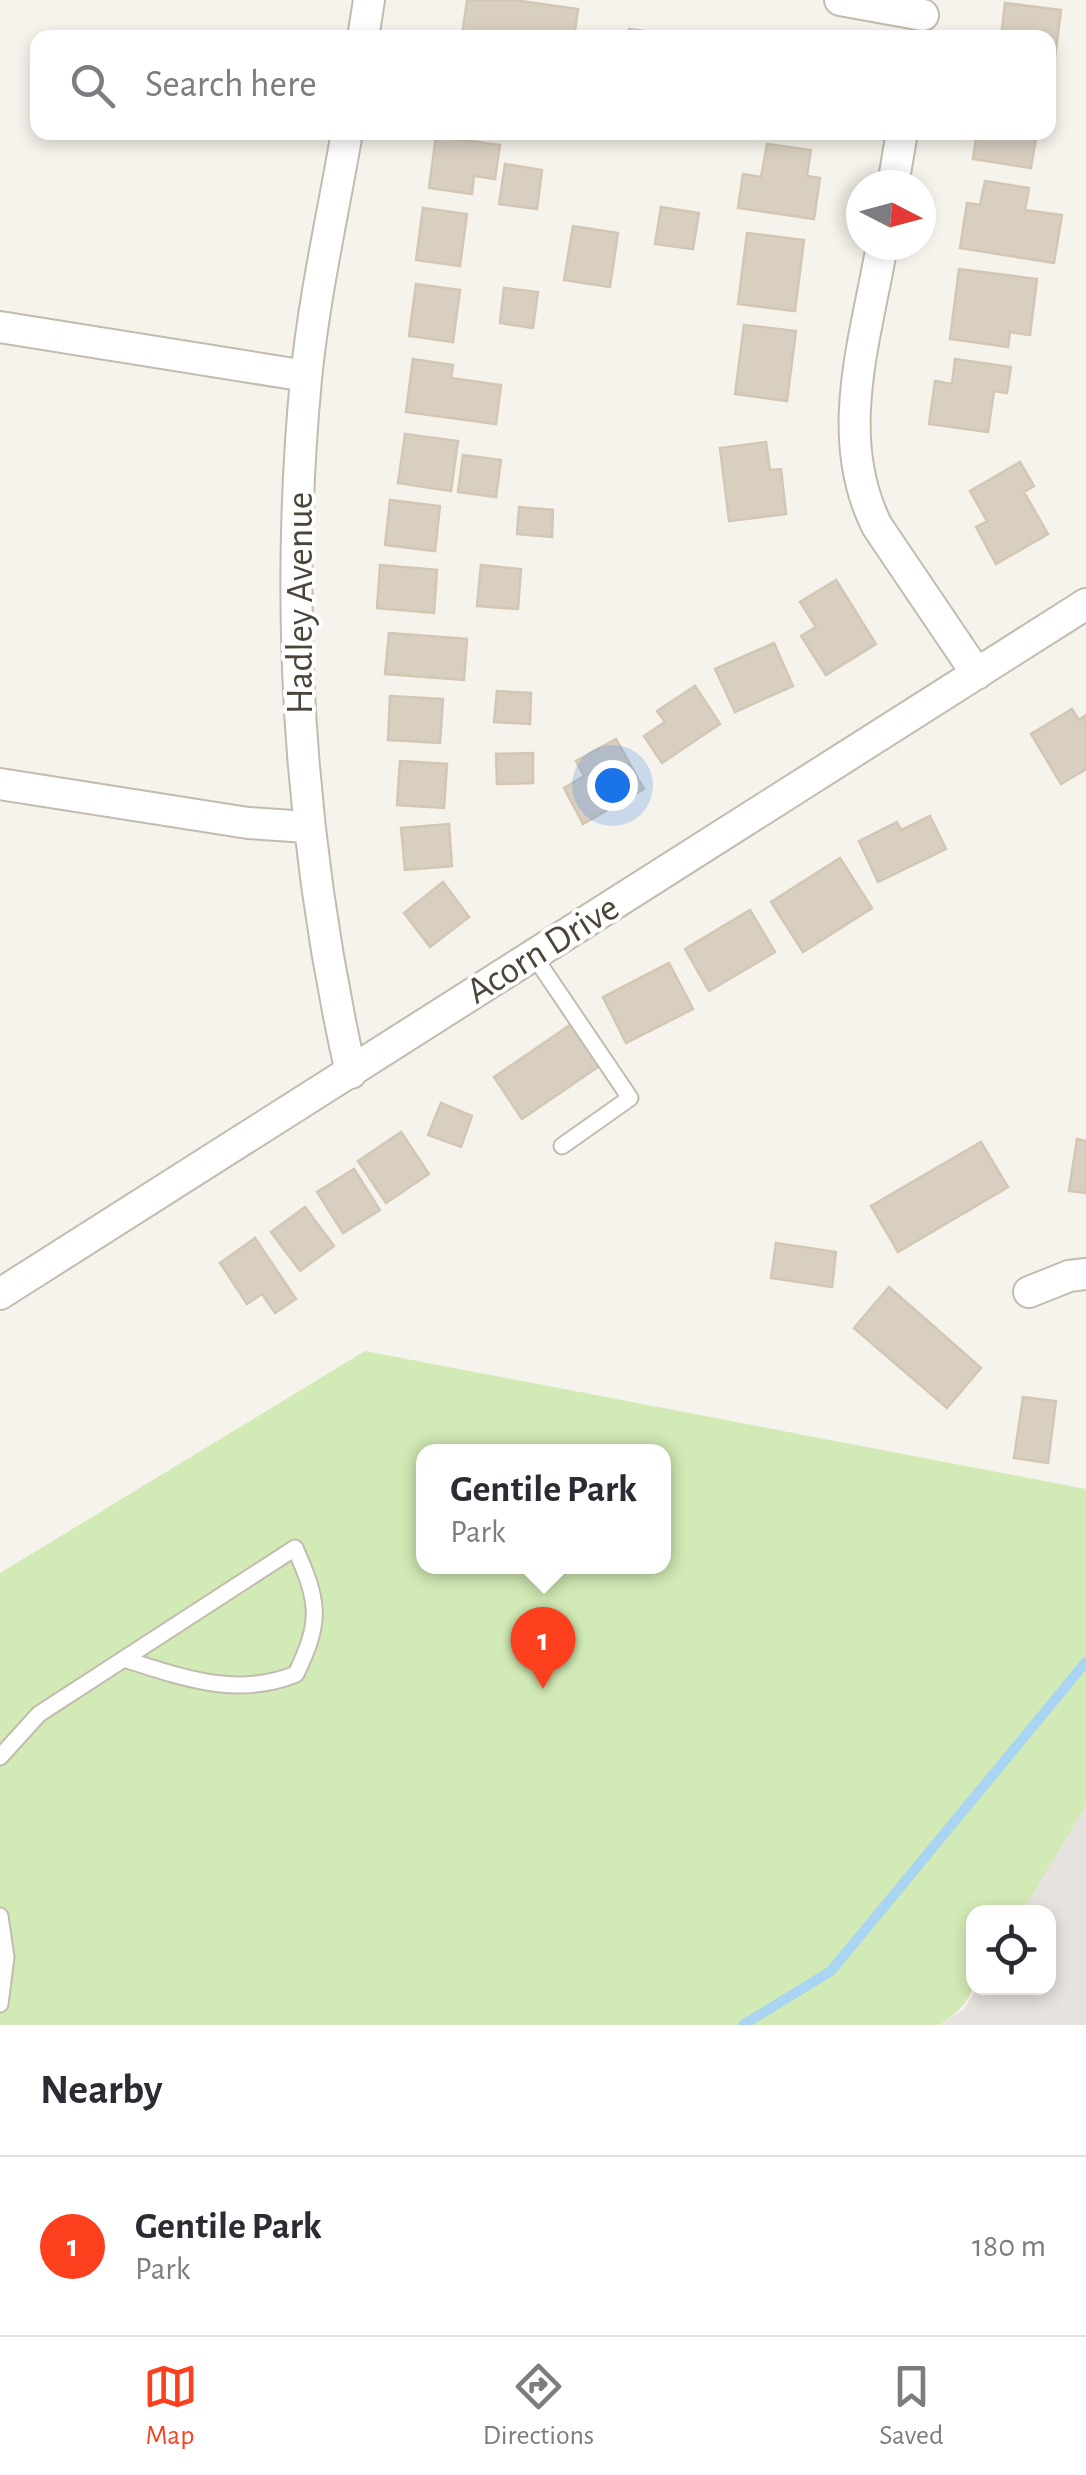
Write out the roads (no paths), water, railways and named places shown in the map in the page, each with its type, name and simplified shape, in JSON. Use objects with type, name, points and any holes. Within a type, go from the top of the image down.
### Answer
[{"type":"street","points":[[364,30],[369,0]]},
{"type":"street","points":[[840,0],[922,17]]},
{"type":"street","name":"Hadley Avenue","points":[[346,140],[306,376],[296,610],[307,827],[324,952],[350,1073]]},
{"type":"street","points":[[896,170],[901,140]]},
{"type":"street","points":[[879,260],[852,419],[854,458],[877,526],[977,674]]},
{"type":"street","points":[[0,328],[306,376]]},
{"type":"street","name":"Acorn Drive","points":[[0,1294],[1086,604]]},
{"type":"street","points":[[0,784],[248,823],[307,827]]},
{"type":"street","points":[[1029,1292],[1086,1274]]},
{"type":"lane","points":[[534,956],[630,1098],[562,1146]]},
{"type":"lane","points":[[0,1757],[40,1714],[294,1548],[316,1595],[314,1636],[296,1674],[265,1687],[227,1684],[182,1678],[127,1660]]},
{"type":"lane","points":[[0,1916],[6,1957],[0,2004]]},
{"type":"waterway","points":[[743,2025],[831,1971],[1086,1662]]},
{"type":"place","name":"Gentile Park","points":[[543,1689]]}]
